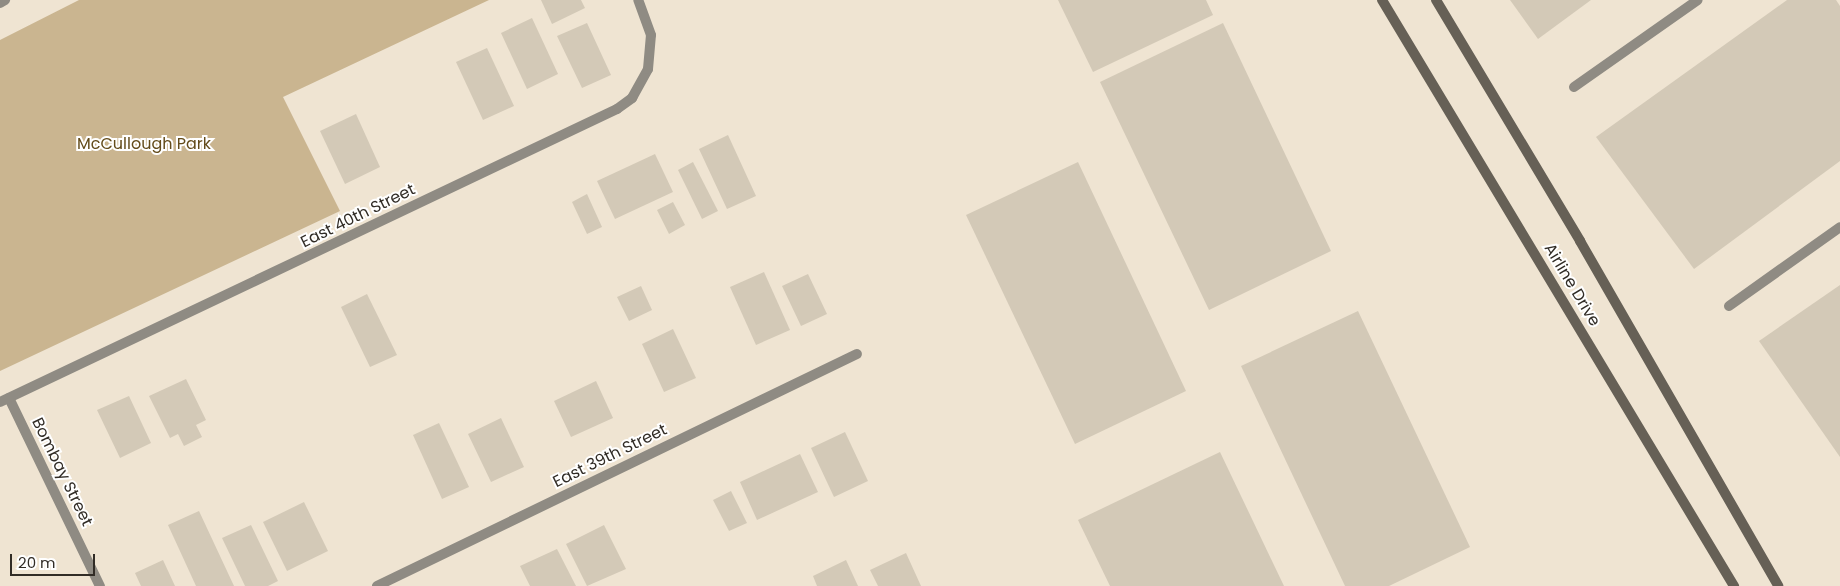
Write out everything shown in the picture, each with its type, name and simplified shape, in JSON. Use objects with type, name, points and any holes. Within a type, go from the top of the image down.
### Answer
[{"type":"main road","name":"Airline Drive","points":[[1382,0],[1734,586]]},
{"type":"main road","name":"Airline Drive","points":[[1436,0],[1580,241],[1778,586]]},
{"type":"street","points":[[0,3],[5,0]]},
{"type":"street","name":"East 40th Street","points":[[5,400],[617,109],[632,98],[648,69],[651,36],[638,0]]},
{"type":"street","points":[[1574,87],[1698,0]]},
{"type":"street","points":[[1729,306],[1840,227]]},
{"type":"street","name":"East 39th Street","points":[[377,586],[857,354]]},
{"type":"street","name":"Bombay Street","points":[[5,400],[100,586]]},
{"type":"green space","name":"McCullough Park","points":[[79,0],[489,0],[283,97],[340,211],[0,371],[0,40]]},
{"type":"building","points":[[541,0],[581,0],[585,8],[552,24]]},
{"type":"building","points":[[1058,0],[1206,0],[1213,15],[1093,72]]},
{"type":"building","points":[[1510,0],[1591,0],[1538,39]]},
{"type":"building","points":[[1787,0],[1836,0],[1840,6],[1840,161],[1694,269],[1596,137]]},
{"type":"building","points":[[532,18],[558,74],[527,89],[501,33]]},
{"type":"building","points":[[587,23],[611,75],[582,88],[557,36]]},
{"type":"building","points":[[1223,23],[1331,251],[1209,310],[1100,82]]},
{"type":"building","points":[[487,48],[514,106],[483,120],[456,62]]},
{"type":"building","points":[[356,114],[380,167],[345,184],[320,131]]},
{"type":"building","points":[[728,135],[756,196],[727,209],[699,149]]},
{"type":"building","points":[[655,154],[673,192],[615,219],[597,181]]},
{"type":"building","points":[[693,162],[718,211],[702,219],[678,170]]},
{"type":"building","points":[[1078,162],[1186,391],[1075,444],[966,215]]},
{"type":"building","points":[[587,194],[602,227],[587,234],[572,202]]},
{"type":"building","points":[[673,202],[685,225],[669,234],[657,210]]},
{"type":"building","points":[[764,272],[790,330],[756,345],[730,287]]},
{"type":"building","points":[[808,274],[827,314],[801,326],[782,286]]},
{"type":"building","points":[[1840,285],[1840,457],[1759,341]]},
{"type":"building","points":[[641,286],[652,310],[629,321],[617,297]]},
{"type":"building","points":[[367,294],[397,355],[370,367],[341,307]]},
{"type":"building","points":[[1358,311],[1470,547],[1389,586],[1345,586],[1241,366]]},
{"type":"building","points":[[673,329],[696,378],[664,392],[642,344]]},
{"type":"building","points":[[186,379],[206,420],[196,425],[202,437],[184,446],[178,434],[170,438],[149,396]]},
{"type":"building","points":[[596,381],[613,418],[571,437],[554,401]]},
{"type":"building","points":[[129,396],[151,443],[120,458],[97,410]]},
{"type":"building","points":[[501,418],[524,467],[491,482],[468,434]]},
{"type":"building","points":[[439,423],[469,487],[442,499],[413,435]]},
{"type":"building","points":[[845,432],[868,481],[834,497],[811,448]]},
{"type":"building","points":[[1220,452],[1284,586],[1110,586],[1078,520]]},
{"type":"building","points":[[800,454],[818,492],[757,520],[740,482]]},
{"type":"building","points":[[731,491],[747,523],[729,531],[713,500]]},
{"type":"building","points":[[304,502],[328,551],[287,571],[263,522]]},
{"type":"building","points":[[199,511],[234,586],[196,586],[168,525]]},
{"type":"building","points":[[251,525],[278,581],[268,586],[245,586],[222,538]]},
{"type":"building","points":[[604,525],[626,569],[587,586],[566,544]]},
{"type":"building","points":[[557,549],[576,586],[530,586],[520,566]]},
{"type":"building","points":[[906,553],[921,586],[878,586],[870,570]]},
{"type":"building","points":[[163,560],[175,586],[141,586],[135,573]]},
{"type":"building","points":[[846,560],[858,586],[817,586],[813,576]]}]
